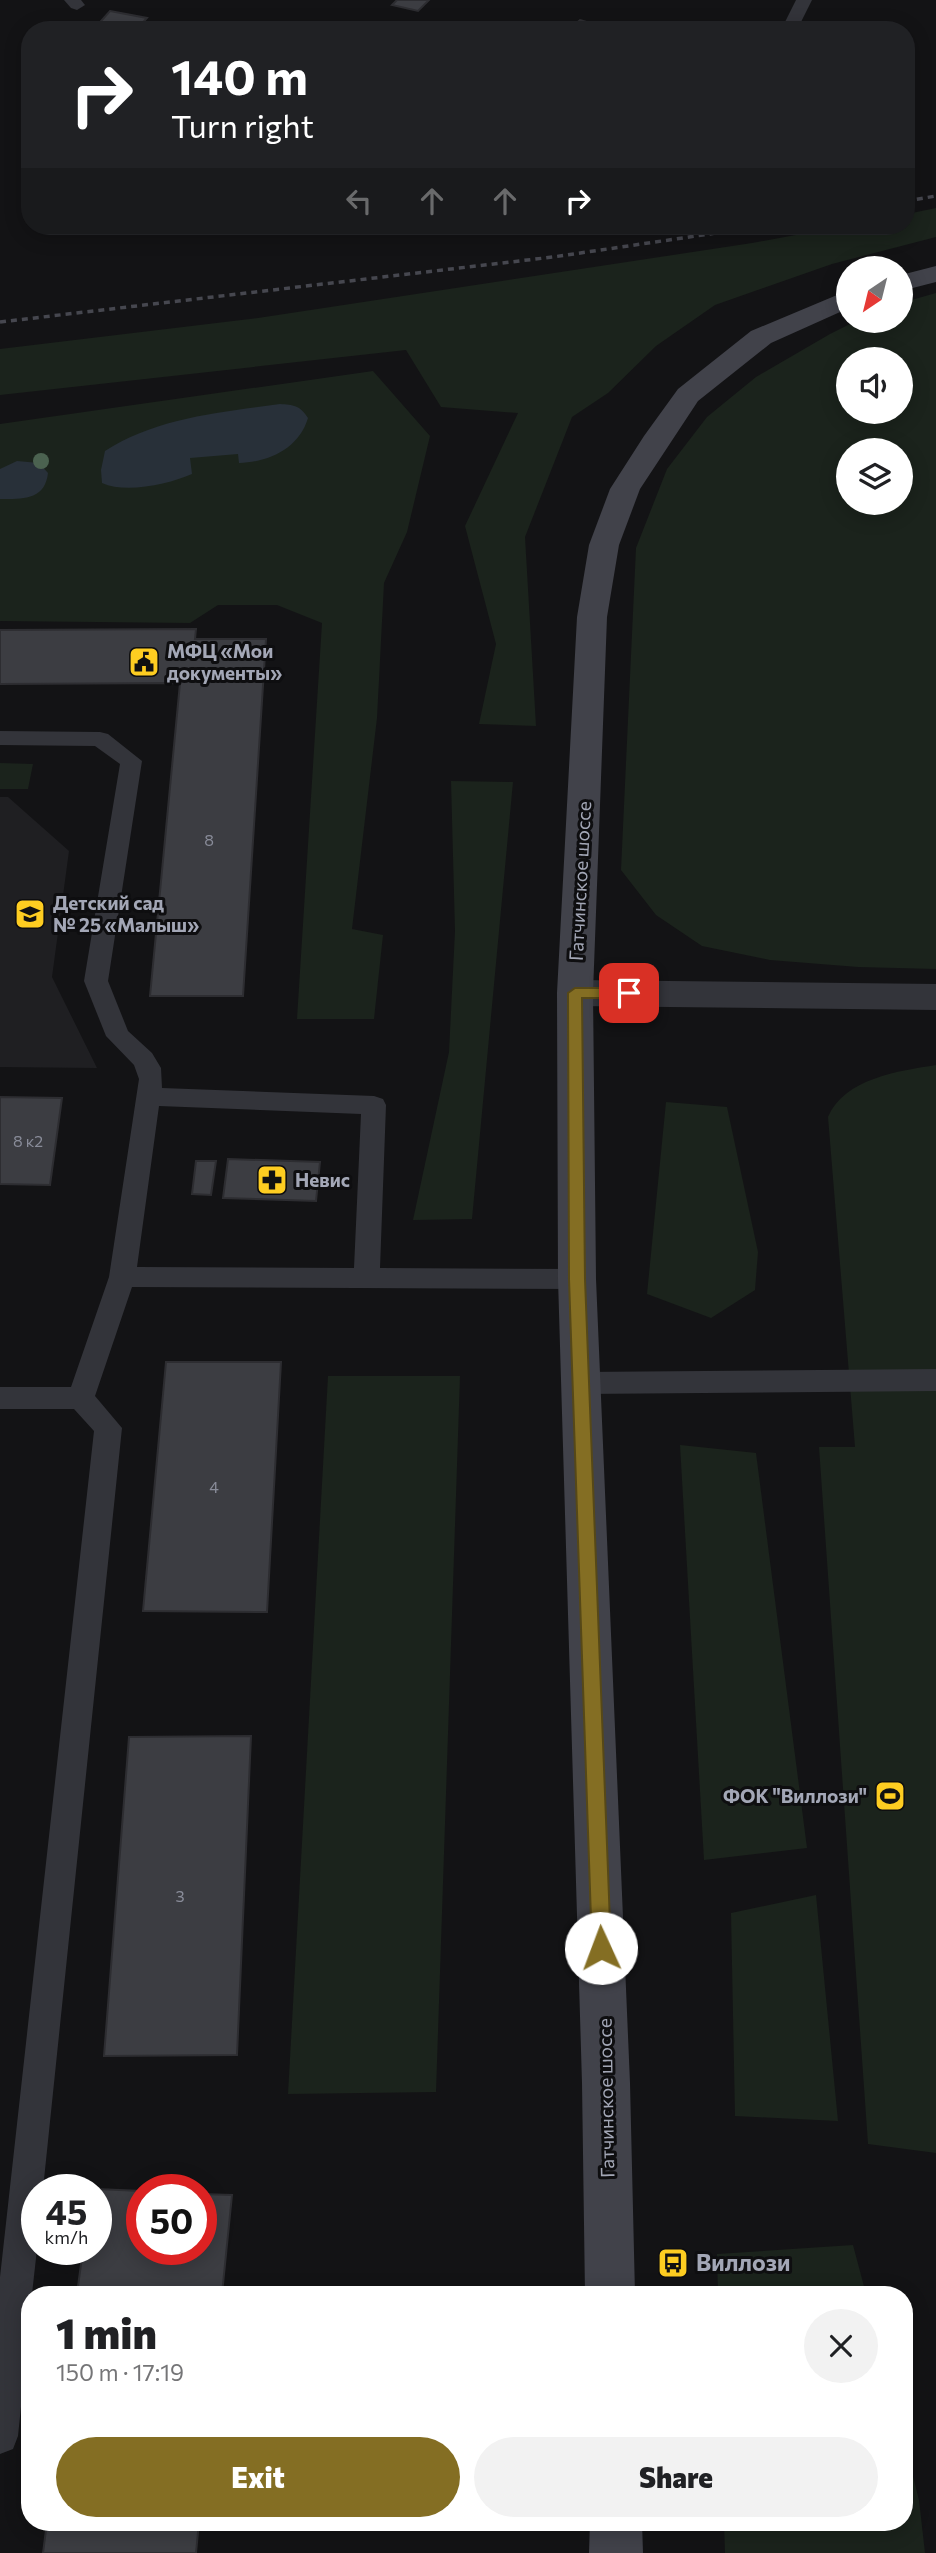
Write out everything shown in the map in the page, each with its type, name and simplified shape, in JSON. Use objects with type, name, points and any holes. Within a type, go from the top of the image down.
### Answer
[{"type":"main road","points":[[914,280],[936,274]]},
{"type":"main road","name":"Гатчинское шоссе","points":[[610,2286],[606,2083],[577,1279],[575,993],[592,617],[604,545],[625,489],[688,395],[761,337],[836,304]]},
{"type":"main road","points":[[616,2531],[616,2553]]},
{"type":"street","points":[[575,993],[936,997]]},
{"type":"lane","points":[[794,21],[804,0]]},
{"type":"lane","points":[[0,738],[100,739],[131,761],[96,981],[118,1036],[149,1068],[150,1097],[122,1277],[81,1398]]},
{"type":"lane","points":[[150,1097],[374,1104],[367,1278]]},
{"type":"lane","points":[[122,1277],[577,1279]]},
{"type":"lane","points":[[582,1382],[936,1380]]},
{"type":"lane","points":[[0,1398],[81,1398],[108,1428],[0,2435]]},
{"type":"shaded area","points":[[936,208],[936,237],[863,256],[836,256],[836,263],[715,305],[656,346],[608,393],[572,417],[525,537],[536,726],[479,724],[496,644],[465,526],[518,413],[441,407],[406,350],[0,395],[0,349],[258,318],[795,235],[915,235],[915,212]]},
{"type":"shaded area","points":[[936,293],[936,969],[858,967],[770,960],[702,946],[656,915],[621,870],[636,548],[667,469],[707,417],[756,377],[836,331],[913,333],[914,299]]},
{"type":"shaded area","points":[[373,371],[430,436],[407,532],[384,583],[377,718],[352,929],[383,935],[374,1019],[297,1019],[322,623],[277,605],[218,605],[190,623],[0,621],[0,424]]},
{"type":"shaded area","points":[[280,404],[296,406],[308,418],[298,438],[272,456],[239,463],[238,454],[190,458],[192,474],[172,481],[135,488],[102,483],[101,470],[105,451],[124,440],[190,418]]},
{"type":"shaded area","points":[[17,461],[39,463],[48,473],[46,482],[38,493],[32,496],[0,499],[0,469]]},
{"type":"shaded area","points":[[0,763],[33,764],[28,789],[0,789]]},
{"type":"shaded area","points":[[451,781],[513,782],[472,1219],[413,1220],[449,1052],[455,931]]},
{"type":"shaded area","name":"Детский сад № 25 «Малыш»","points":[[0,797],[8,797],[69,851],[52,977],[97,1068],[0,1067]]},
{"type":"shaded area","name":"ФОК \"Виллози\"","points":[[936,1065],[936,2153],[868,2144],[819,1447],[855,1447],[828,1117],[847,1093],[860,1085],[890,1074]]},
{"type":"shaded area","points":[[666,1102],[727,1107],[758,1252],[755,1290],[711,1318],[647,1294]]},
{"type":"shaded area","points":[[328,1376],[460,1376],[436,2092],[288,2094]]},
{"type":"shaded area","points":[[680,1445],[756,1453],[807,1848],[704,1860]]},
{"type":"shaded area","points":[[816,1895],[838,2121],[735,2116],[731,1913]]},
{"type":"shaded area","points":[[853,2245],[864,2286],[718,2286],[717,2254]]},
{"type":"shaded area","points":[[913,2476],[919,2500],[925,2553],[725,2553],[724,2531],[913,2531]]},
{"type":"building","points":[[397,0],[429,0],[418,11],[392,5]]},
{"type":"building","points":[[110,11],[147,18],[144,21],[101,21]]},
{"type":"building","points":[[196,629],[195,639],[266,639],[243,996],[150,996],[180,683],[0,684],[0,630]]},
{"type":"building","points":[[0,1097],[62,1098],[50,1185],[0,1184]]},
{"type":"building","name":"Невис","points":[[228,1159],[320,1162],[316,1201],[223,1198]]},
{"type":"building","points":[[196,1161],[216,1161],[211,1195],[192,1194]]},
{"type":"building","points":[[166,1362],[281,1362],[267,1612],[143,1611]]},
{"type":"building","points":[[251,1736],[237,2055],[104,2056],[129,1737]]},
{"type":"building","points":[[112,2190],[126,2190],[126,2265],[217,2265],[217,2195],[232,2195],[223,2286],[78,2286],[81,2265],[112,2265]]},
{"type":"building","points":[[46,2531],[198,2531],[196,2553],[43,2553]]},
{"type":"railway","points":[[915,200],[936,196]]},
{"type":"railway","points":[[0,322],[553,257],[703,235]]},
{"type":"place","name":"МФЦ «Мои документы»","points":[[144,662]]},
{"type":"place","name":"Детский сад № 25 «Малыш»","points":[[30,914]]},
{"type":"place","name":"Невис","points":[[272,1180]]},
{"type":"place","name":"ФОК \"Виллози\"","points":[[890,1796]]},
{"type":"place","name":"Виллози","points":[[673,2263]]},
{"type":"route","points":[[601,1948],[577,1279],[575,993],[629,993]]}]
